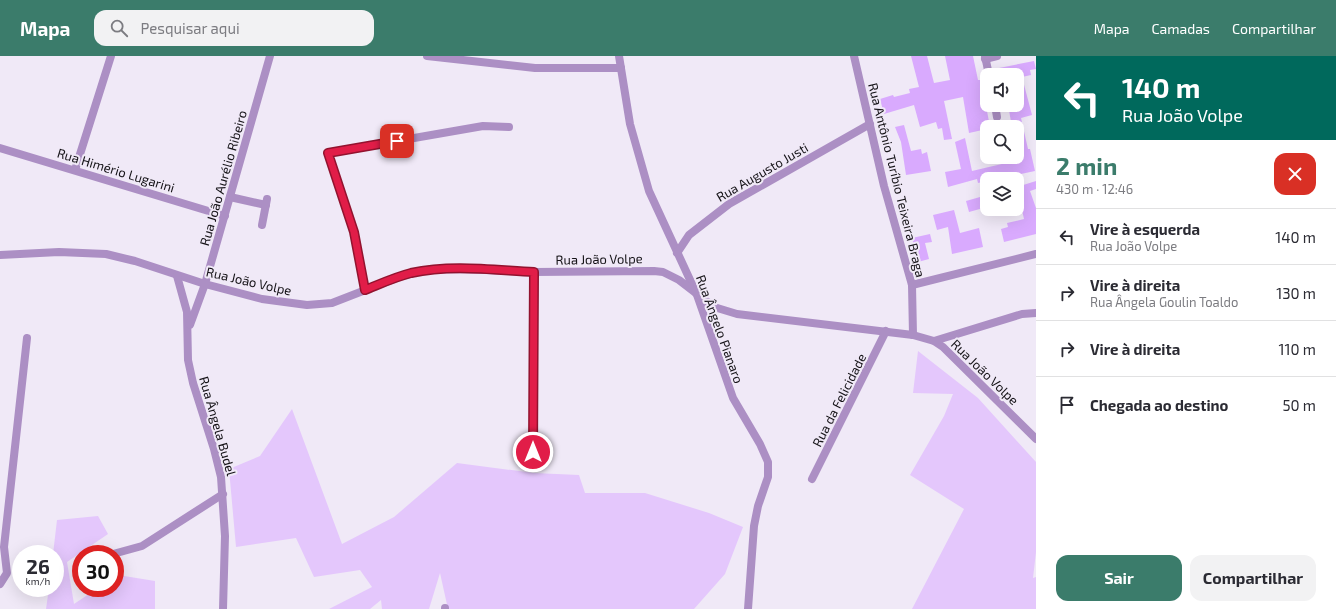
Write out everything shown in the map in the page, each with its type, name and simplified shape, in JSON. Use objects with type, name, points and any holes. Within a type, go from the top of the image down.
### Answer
[{"type":"street","points":[[75,170],[111,56]]},
{"type":"street","name":"Rua João Aurélio Ribeiro","points":[[188,328],[205,284],[270,56]]},
{"type":"street","points":[[430,56],[535,68],[621,68]]},
{"type":"street","name":"Rua Ângelo Pianaro","points":[[619,56],[630,124],[644,175],[655,205],[697,295],[733,398],[760,444],[768,462],[768,477],[758,506],[754,526],[748,609]]},
{"type":"street","name":"Rua Antônio Turíbio Teixeira Braga","points":[[854,56],[890,208],[912,285],[913,335]]},
{"type":"street","points":[[987,68],[985,57],[997,56]]},
{"type":"street","points":[[996,112],[997,117]]},
{"type":"street","name":"Rua Augusto Justi","points":[[677,253],[689,235],[729,204],[870,124]]},
{"type":"street","points":[[365,290],[354,232],[328,153],[483,126],[509,127]]},
{"type":"street","name":"Rua Himério Lugarini","points":[[0,148],[225,216]]},
{"type":"street","points":[[230,197],[266,202],[262,225]]},
{"type":"street","name":"Rua João Volpe","points":[[0,256],[65,252],[106,254],[135,261],[177,276],[270,301],[307,305],[332,303],[400,277],[426,270],[459,269],[534,272],[663,272],[679,280],[714,307],[737,314],[886,331],[913,335],[934,341],[952,355],[1036,439]]},
{"type":"street","points":[[912,285],[1036,254]]},
{"type":"street","points":[[533,452],[534,272]]},
{"type":"street","name":"Rua Ângela Budel","points":[[177,276],[184,300],[188,328],[188,360],[191,376],[218,462],[223,494],[225,536],[223,609]]},
{"type":"street","points":[[934,341],[1022,314],[1036,313]]},
{"type":"street","name":"Rua da Felicidade","points":[[812,479],[886,331]]},
{"type":"street","points":[[0,584],[7,573],[4,547],[27,338]]},
{"type":"street","points":[[124,551],[149,542],[223,494]]},
{"type":"shaded area","points":[[918,351],[978,398],[1036,462],[1036,552],[1033,578],[1036,577],[1036,609],[912,609],[964,509],[910,475],[944,416],[953,394],[913,393]]},
{"type":"shaded area","points":[[292,409],[342,544],[394,517],[457,463],[534,473],[579,475],[585,493],[645,493],[709,513],[743,527],[725,574],[694,609],[448,609],[440,573],[429,609],[382,609],[381,600],[370,609],[329,609],[372,587],[360,570],[314,577],[296,538],[236,547],[229,469],[260,456]]},
{"type":"shaded area","points":[[98,516],[108,534],[92,545],[72,545],[72,559],[67,562],[74,604],[84,597],[124,597],[124,576],[155,581],[155,609],[46,609],[48,597],[64,597],[64,545],[54,545],[57,520]]},
{"type":"building","points":[[911,56],[927,56],[934,83],[950,80],[945,56],[973,56],[978,80],[980,80],[980,112],[987,112],[989,120],[980,120],[980,131],[969,133],[963,97],[944,101],[952,139],[944,140],[942,128],[938,129],[936,122],[920,127],[914,105],[884,114],[880,99],[893,95],[894,97],[910,93],[909,89],[919,87]]},
{"type":"building","points":[[1034,61],[1036,69],[1030,70],[1031,75],[1024,77],[1024,68],[999,68]]},
{"type":"building","points":[[1024,85],[1032,115],[1021,118],[1021,120],[1011,120],[1009,112],[1024,112]]},
{"type":"building","points":[[904,125],[911,151],[921,149],[922,154],[927,152],[931,171],[906,175],[901,142],[895,127]]},
{"type":"building","points":[[1024,131],[1035,171],[1024,173],[1024,172],[980,172],[980,183],[978,183],[977,179],[948,187],[945,172],[961,169],[955,142],[965,138],[972,171],[1002,164],[1024,164]]},
{"type":"building","points":[[1036,181],[1036,189],[1030,191],[1036,208],[1036,234],[1004,242],[1001,229],[1008,227],[1007,223],[1024,219],[1024,185]]},
{"type":"building","points":[[980,197],[980,209],[969,212],[966,201]]},
{"type":"building","points":[[954,210],[960,233],[979,228],[983,247],[952,254],[948,227],[937,230],[933,215]]},
{"type":"building","points":[[930,234],[932,242],[925,243],[929,259],[918,262],[912,238]]},
{"type":"route","points":[[397,141],[328,153],[354,232],[365,290],[412,273],[426,270],[459,269],[534,272],[533,452]]}]
